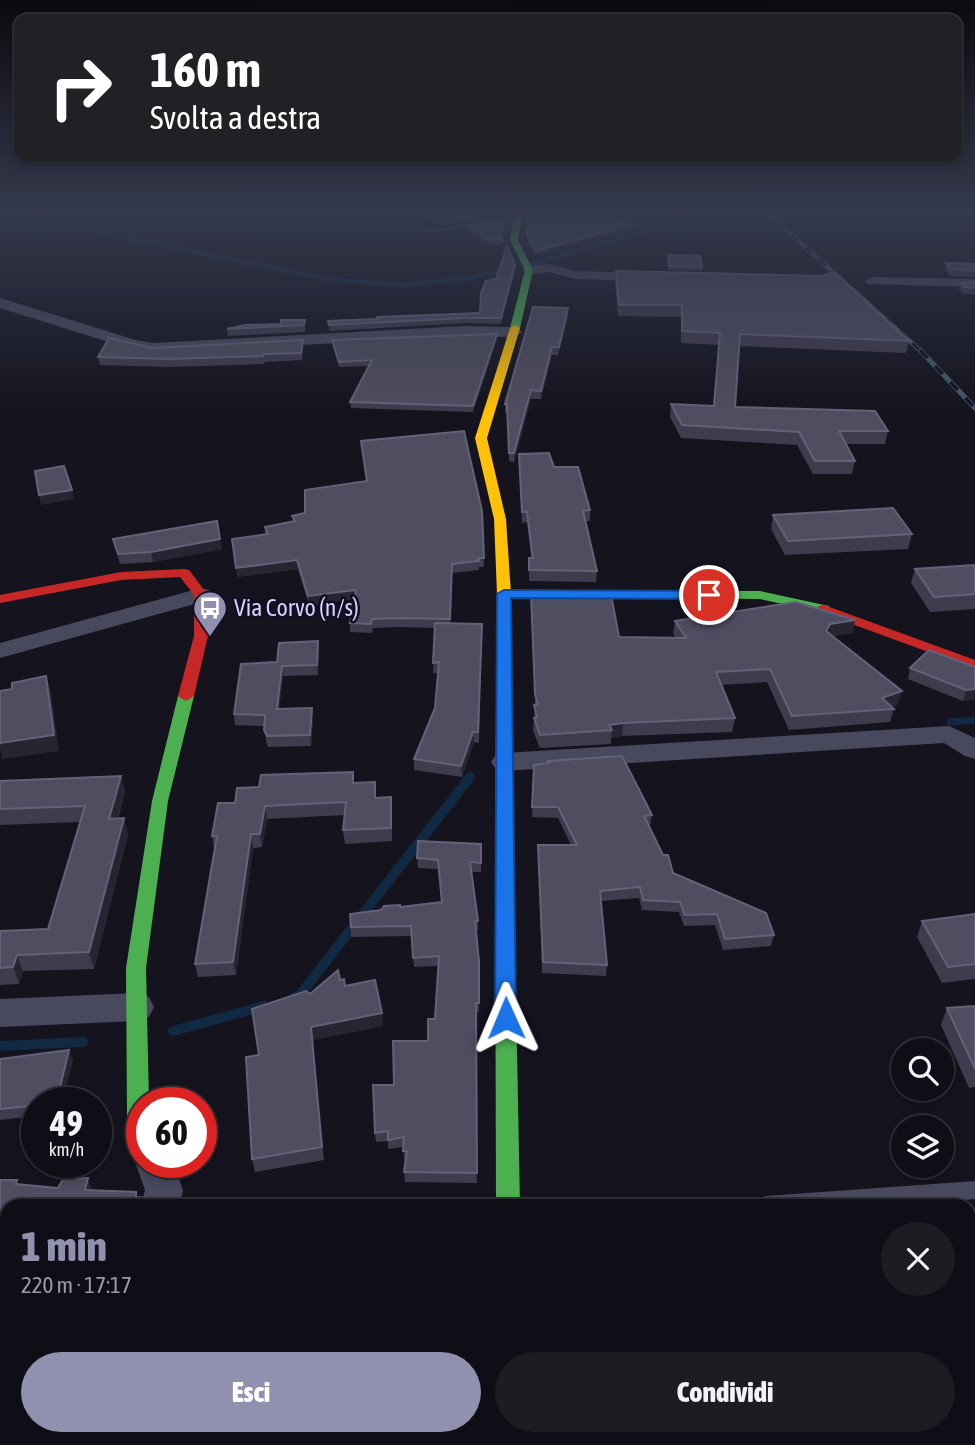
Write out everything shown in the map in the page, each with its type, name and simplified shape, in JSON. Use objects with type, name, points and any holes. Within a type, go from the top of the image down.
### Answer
[{"type":"main road","points":[[508,1199],[504,594],[500,519],[481,438],[514,332],[524,278]]},
{"type":"main road","points":[[0,599],[121,576],[184,573],[201,595],[201,636],[160,801],[136,968],[138,1087]]},
{"type":"main road","points":[[504,594],[771,597],[822,608],[975,665]]},
{"type":"street","points":[[872,281],[975,283]]},
{"type":"street","points":[[0,303],[134,345],[153,348],[465,331],[514,332]]},
{"type":"street","points":[[0,651],[201,595]]},
{"type":"street","points":[[505,762],[949,734],[975,750]]},
{"type":"street","points":[[0,1013],[137,1007]]},
{"type":"street","points":[[160,1178],[164,1190],[162,1199]]},
{"type":"lane","points":[[857,1199],[975,1190]]},
{"type":"building","points":[[511,278],[501,318],[329,325],[328,321],[378,319],[377,317],[480,313],[481,293],[486,281]]},
{"type":"building","points":[[617,278],[841,278],[909,341],[740,334],[735,407],[875,411],[888,431],[839,431],[855,461],[815,461],[799,432],[682,425],[671,404],[714,406],[720,333],[682,331],[682,305],[619,305]]},
{"type":"building","points":[[975,282],[975,288],[964,287],[961,283]]},
{"type":"building","points":[[533,307],[568,308],[559,347],[552,347],[541,391],[531,390],[514,453],[509,453],[505,404]]},
{"type":"building","points":[[281,320],[305,320],[304,325],[227,329],[245,325],[281,324]]},
{"type":"building","points":[[497,334],[473,406],[350,402],[372,360],[339,362],[332,340]]},
{"type":"building","points":[[109,338],[152,348],[303,340],[301,353],[168,359],[98,357]]},
{"type":"building","points":[[464,431],[482,511],[484,558],[452,564],[450,619],[372,619],[371,624],[350,623],[356,590],[308,596],[297,560],[236,568],[232,539],[268,534],[265,527],[295,521],[292,516],[305,513],[305,490],[367,481],[361,441]]},
{"type":"building","points":[[549,453],[554,467],[578,467],[590,510],[583,511],[597,571],[529,570],[529,558],[533,558],[527,512],[522,512],[519,454]]},
{"type":"building","points":[[64,466],[72,490],[39,495],[35,471]]},
{"type":"building","points":[[893,508],[912,534],[788,541],[773,515]]},
{"type":"building","points":[[217,521],[220,539],[151,552],[118,554],[113,539]]},
{"type":"building","points":[[975,565],[975,594],[934,597],[915,569]]},
{"type":"building","points":[[531,594],[611,594],[619,637],[686,638],[675,621],[796,602],[855,620],[830,624],[826,631],[902,691],[882,698],[894,709],[792,716],[770,669],[716,672],[735,718],[623,723],[609,725],[612,730],[540,735],[534,718],[537,717],[534,705],[538,704],[535,694]]},
{"type":"building","points":[[435,623],[482,624],[478,732],[473,732],[461,766],[414,759],[435,708],[439,662],[433,663]]},
{"type":"building","points":[[318,641],[317,665],[282,666],[277,709],[312,708],[310,735],[267,736],[264,730],[265,715],[234,714],[241,664],[277,662],[279,643]]},
{"type":"building","points":[[929,650],[975,667],[975,689],[966,690],[910,668]]},
{"type":"building","points":[[46,676],[54,735],[0,743],[0,691],[12,689],[12,683]]},
{"type":"building","points":[[622,756],[652,815],[644,816],[663,855],[668,855],[673,873],[766,913],[774,935],[725,939],[717,914],[685,915],[680,902],[643,900],[640,887],[600,891],[607,965],[543,962],[538,845],[577,845],[558,807],[532,807],[534,765],[549,763],[548,761]]},
{"type":"building","points":[[353,772],[353,783],[375,782],[375,798],[391,797],[391,828],[343,830],[346,802],[265,806],[260,834],[251,834],[233,962],[195,964],[217,836],[212,836],[218,803],[235,803],[237,788],[259,787],[261,775]]},
{"type":"building","points":[[121,776],[109,819],[124,818],[89,952],[17,955],[13,967],[0,968],[0,931],[48,929],[85,806],[0,809],[0,781]]},
{"type":"building","points":[[418,841],[481,844],[481,863],[470,862],[478,921],[475,921],[479,961],[479,1003],[476,1003],[477,1173],[404,1172],[407,1151],[403,1151],[404,1137],[388,1140],[388,1131],[375,1133],[373,1085],[394,1085],[393,1041],[428,1041],[428,1019],[435,1019],[439,956],[413,958],[411,926],[351,927],[350,914],[381,910],[384,906],[442,902],[438,860],[417,858]]},
{"type":"building","points":[[975,914],[975,964],[948,967],[922,921]]},
{"type":"building","points":[[338,970],[340,980],[344,979],[345,986],[375,980],[382,1013],[311,1027],[322,1147],[252,1159],[246,1057],[259,1055],[252,1009],[306,991],[310,994]]},
{"type":"building","points":[[975,1006],[975,1069],[947,1008]]},
{"type":"building","points":[[69,1050],[60,1087],[21,1087],[21,1107],[0,1109],[0,1059]]},
{"type":"building","points":[[88,1178],[85,1190],[136,1192],[136,1197],[146,1198],[0,1199],[0,1180],[17,1180],[16,1184],[58,1188],[63,1179]]},
{"type":"waterway","points":[[323,278],[402,285],[465,278]]},
{"type":"waterway","points":[[950,722],[975,720]]},
{"type":"waterway","points":[[293,998],[299,996],[470,777]]},
{"type":"waterway","points":[[173,1031],[264,1006]]},
{"type":"waterway","points":[[0,1046],[83,1042]]},
{"type":"railway","points":[[840,278],[921,351]]},
{"type":"railway","points":[[921,351],[975,408]]},
{"type":"traffic: fast","points":[[515,328],[527,278]]},
{"type":"traffic: fast","points":[[504,594],[760,595],[824,609]]},
{"type":"traffic: fast","points":[[138,1087],[136,968],[160,801],[186,696]]},
{"type":"traffic: fast","points":[[504,842],[508,1199]]},
{"type":"traffic: slow","points":[[504,842],[504,594],[500,519],[481,438],[515,328]]},
{"type":"traffic: jam","points":[[0,599],[121,576],[184,573],[201,595],[201,636],[186,696]]},
{"type":"traffic: jam","points":[[824,609],[975,665]]},
{"type":"place","name":"Via Corvo (n/s)","points":[[210,638]]},
{"type":"route","points":[[506,1018],[504,594],[709,595]]}]
